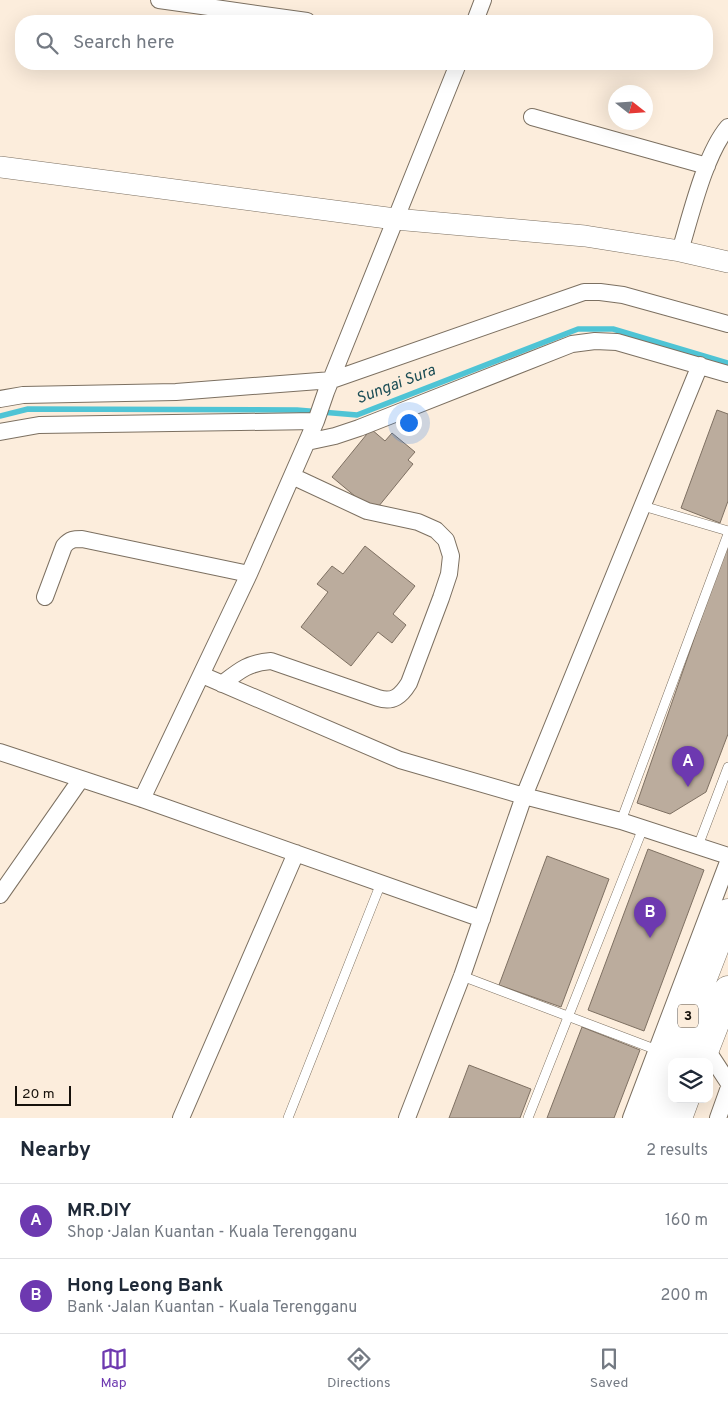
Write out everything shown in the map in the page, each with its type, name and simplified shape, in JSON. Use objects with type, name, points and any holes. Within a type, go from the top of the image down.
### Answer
[{"type":"highway","name":"3","points":[[649,1118],[728,913]]},
{"type":"highway","name":"3","points":[[702,1054],[727,993]]},
{"type":"highway","points":[[678,1118],[684,1103]]},
{"type":"street","points":[[159,0],[231,5],[278,15]]},
{"type":"street","points":[[477,15],[483,0]]},
{"type":"street","points":[[142,799],[249,574],[317,419],[456,70]]},
{"type":"street","points":[[532,117],[707,166]]},
{"type":"street","points":[[680,251],[707,166],[721,135],[728,127]]},
{"type":"street","points":[[0,167],[395,219],[586,236],[680,251],[728,262]]},
{"type":"street","points":[[0,399],[24,395],[329,386],[584,292],[623,295],[728,324]]},
{"type":"street","points":[[307,442],[359,428],[572,344],[595,341],[617,342],[728,374]]},
{"type":"street","points":[[407,1118],[462,976],[524,796],[700,365]]},
{"type":"street","points":[[0,432],[39,425],[317,419]]},
{"type":"street","points":[[222,684],[243,667],[256,662],[271,661],[378,698],[393,700],[404,692],[409,683],[441,598],[449,574],[451,556],[446,540],[436,530],[418,522],[367,511],[292,476]]},
{"type":"street","points":[[45,597],[64,546],[73,539],[82,538],[249,574]]},
{"type":"street","points":[[202,675],[400,760],[524,796],[621,821],[728,856]]},
{"type":"street","points":[[0,752],[142,799],[482,918]]},
{"type":"street","points":[[0,895],[81,779]]},
{"type":"street","points":[[181,1118],[296,853]]},
{"type":"street","points":[[631,1118],[728,862]]},
{"type":"street","points":[[702,1054],[728,1082]]},
{"type":"street","points":[[718,1118],[728,1090]]},
{"type":"lane","points":[[621,821],[728,533],[642,506]]},
{"type":"lane","points":[[698,846],[728,767]]},
{"type":"lane","points":[[528,1118],[643,828]]},
{"type":"lane","points":[[288,1118],[381,883]]},
{"type":"lane","points":[[462,976],[656,1050]]},
{"type":"building","points":[[717,410],[728,414],[728,501],[720,523],[681,508]]},
{"type":"building","points":[[371,429],[385,441],[392,433],[415,452],[408,460],[413,464],[374,512],[332,477]]},
{"type":"building","points":[[365,546],[415,586],[393,614],[406,625],[392,643],[378,632],[351,666],[301,627],[328,592],[317,584],[332,566],[343,574]]},
{"type":"building","points":[[726,547],[728,547],[728,734],[706,792],[670,814],[637,803]]},
{"type":"building","points":[[648,849],[704,870],[644,1031],[588,1010]]},
{"type":"building","points":[[547,856],[609,879],[561,1007],[499,985]]},
{"type":"building","points":[[582,1027],[640,1050],[614,1118],[547,1118]]},
{"type":"building","points":[[469,1065],[531,1089],[520,1118],[449,1118]]},
{"type":"waterway","name":"Sungai Sura","points":[[0,416],[28,409],[297,410],[357,415],[578,329],[613,329],[728,363]]},
{"type":"place","name":"MR.DIY","points":[[688,787]]},
{"type":"place","name":"Hong Leong Bank","points":[[650,938]]}]
